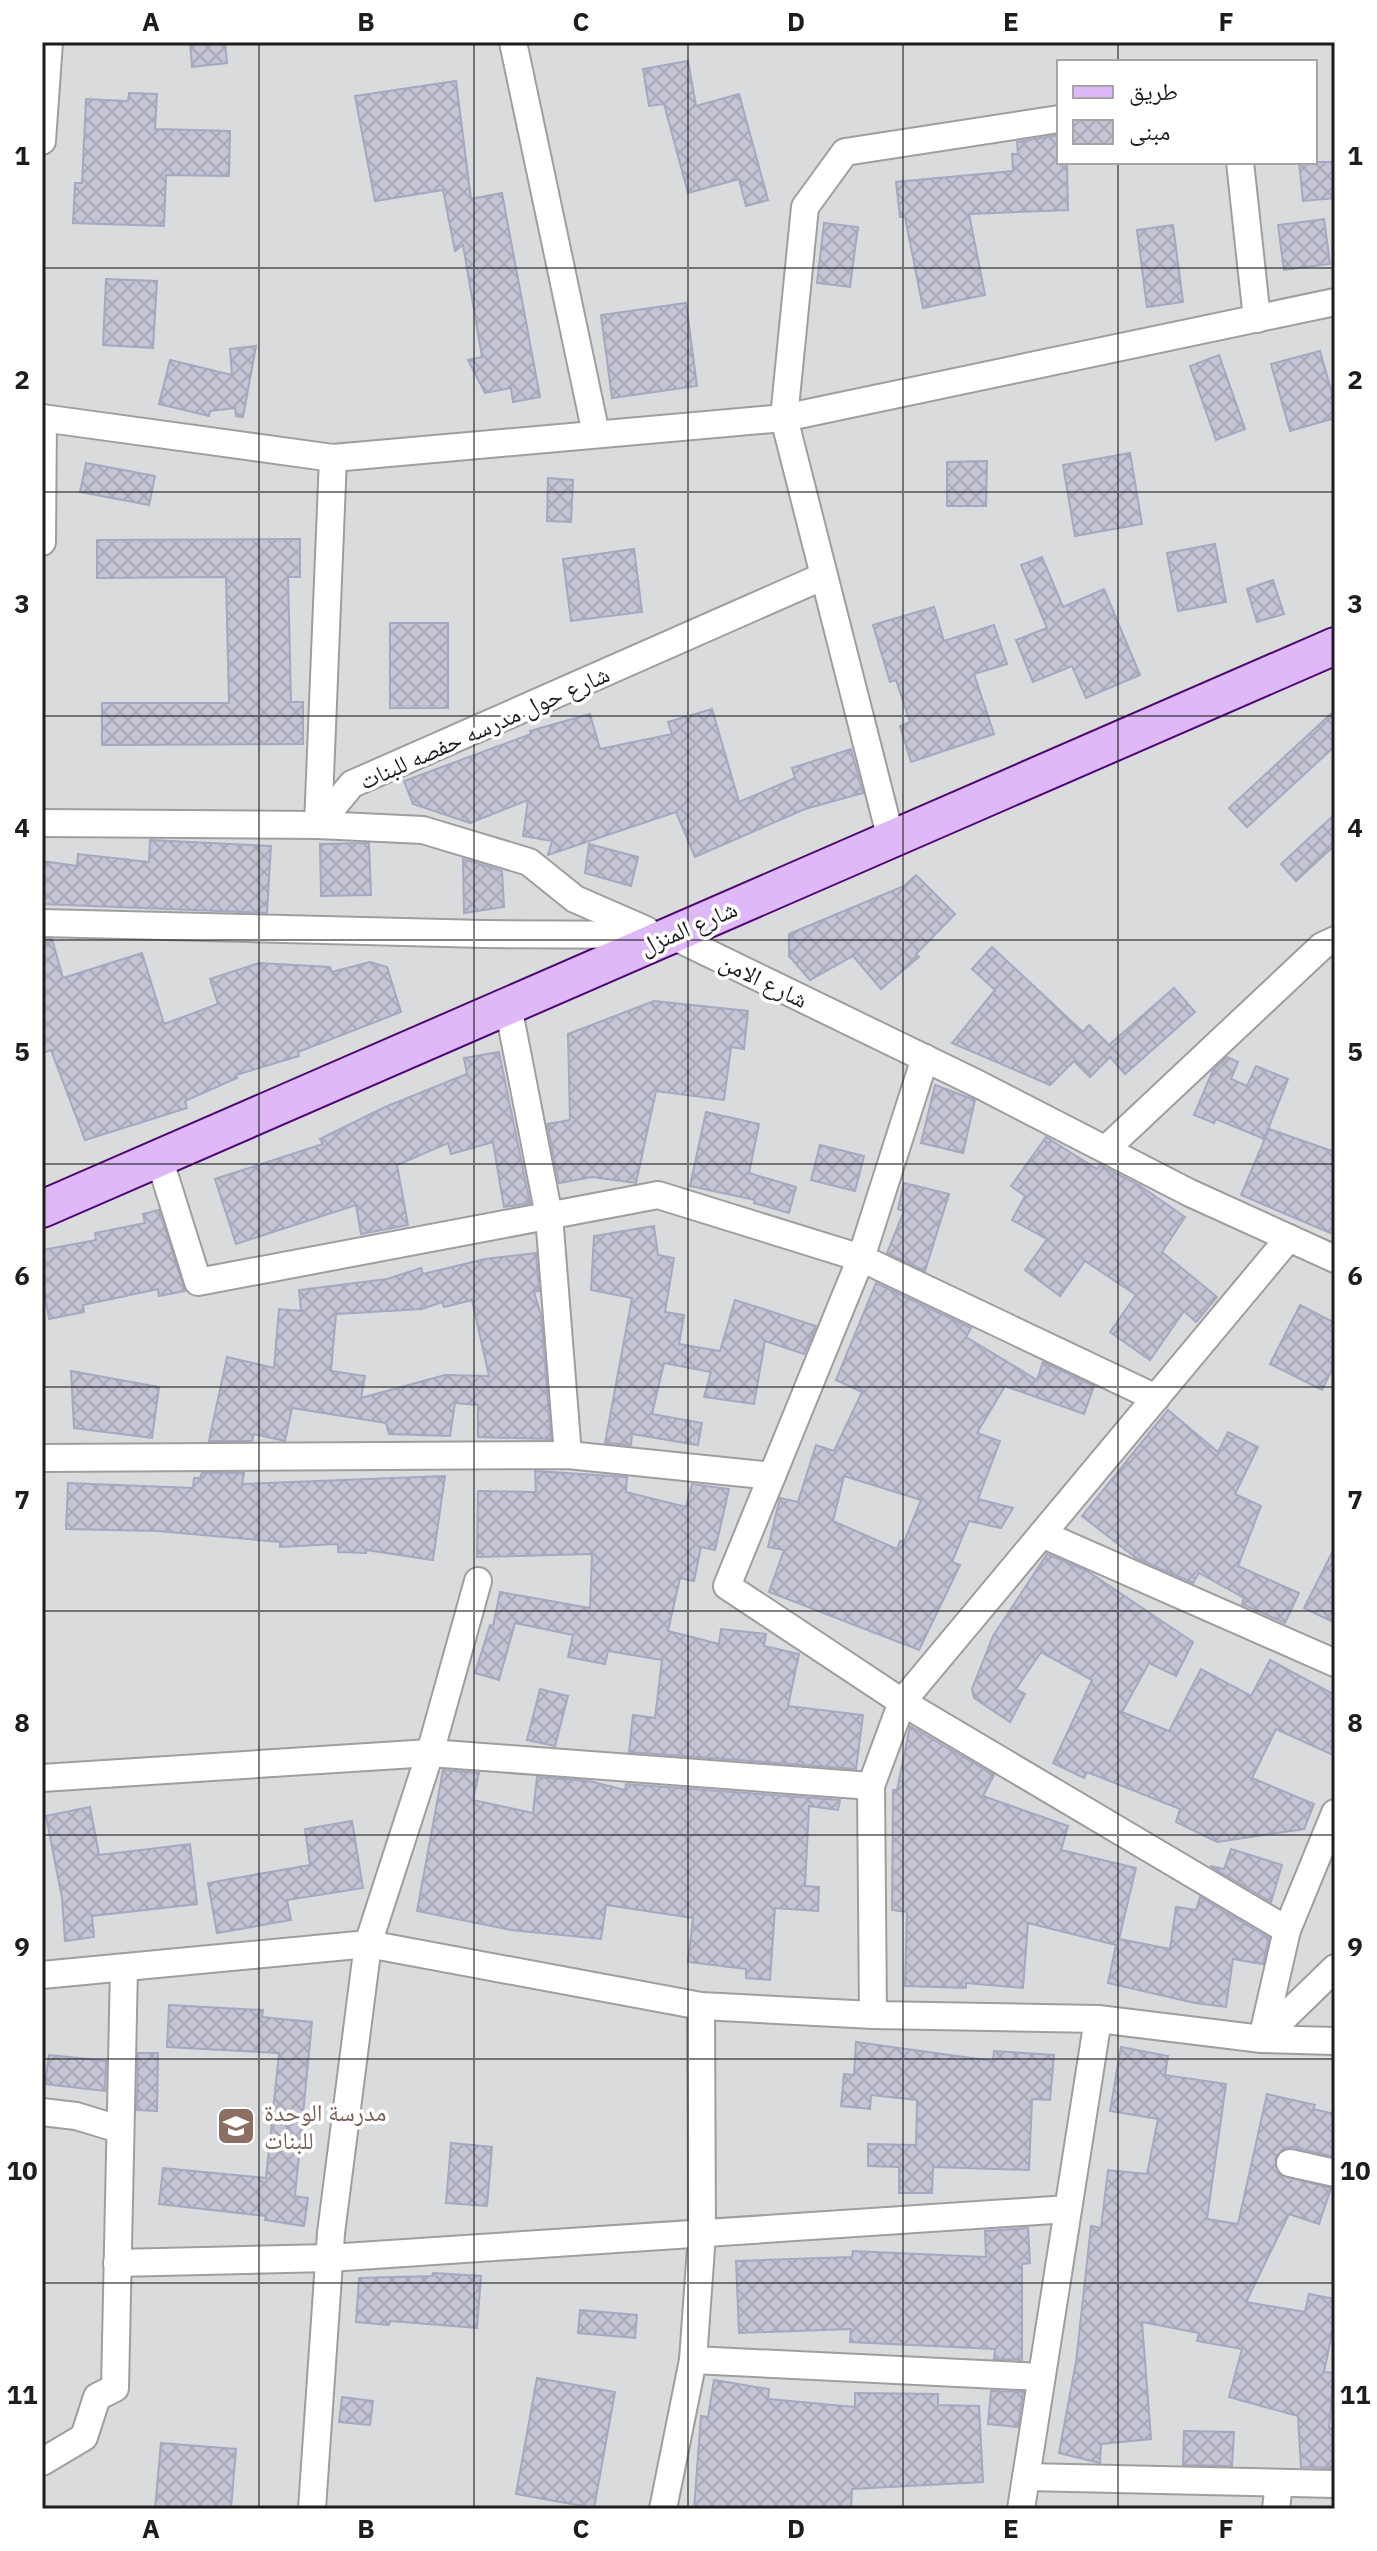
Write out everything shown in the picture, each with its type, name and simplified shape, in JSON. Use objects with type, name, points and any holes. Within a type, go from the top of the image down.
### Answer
[{"type":"street","points":[[42,141],[49,42]]},
{"type":"street","points":[[513,42],[596,434]]},
{"type":"street","points":[[891,839],[784,418],[805,207],[845,152],[1057,119]]},
{"type":"street","points":[[1240,164],[1257,319]]},
{"type":"street","points":[[42,542],[43,418],[333,458],[784,418],[1335,302]]},
{"type":"street","name":"شارع حول مدرسه حفصه للبنات","points":[[318,825],[333,458]]},
{"type":"street","name":"شارع حول مدرسه حفصه للبنات","points":[[318,825],[352,784],[824,576]]},
{"type":"street","name":"شارع المنزل","points":[[42,1209],[664,935],[1335,646]]},
{"type":"street","points":[[42,823],[318,825],[423,830],[529,862],[575,899],[664,935]]},
{"type":"street","name":"شارع الامن","points":[[42,923],[664,935],[925,1058],[1335,1259]]},
{"type":"street","points":[[1106,1149],[1322,946],[1335,940]]},
{"type":"street","points":[[508,1006],[549,1216],[568,1455]]},
{"type":"street","points":[[925,1058],[861,1258],[727,1586],[902,1702],[1287,1930]]},
{"type":"street","points":[[159,1158],[198,1282],[658,1195],[861,1258],[1156,1398]]},
{"type":"street","points":[[873,2015],[871,1786],[902,1702],[1289,1238]]},
{"type":"street","points":[[42,1458],[568,1455],[772,1476]]},
{"type":"street","points":[[1042,1534],[1335,1663]]},
{"type":"street","points":[[319,2508],[329,2258],[368,1944],[430,1753],[478,1581]]},
{"type":"street","points":[[42,1778],[430,1753],[871,1786]]},
{"type":"street","points":[[1262,2039],[1287,1930],[1335,1813]]},
{"type":"street","points":[[42,1975],[368,1944],[701,2006],[873,2015],[1098,2019],[1262,2039],[1335,2041]]},
{"type":"street","points":[[42,2462],[84,2437],[97,2397],[115,2388],[124,1968]]},
{"type":"street","points":[[1262,2039],[1335,1968]]},
{"type":"street","points":[[663,2509],[693,2360],[702,2234],[701,2006]]},
{"type":"street","points":[[1021,2509],[1098,2019]]},
{"type":"street","points":[[42,2112],[76,2116],[119,2129]]},
{"type":"street","points":[[1290,2163],[1335,2173]]},
{"type":"street","points":[[117,2263],[329,2258],[1068,2209]]},
{"type":"street","points":[[693,2360],[1041,2377]]},
{"type":"street","points":[[1026,2477],[1335,2484]]},
{"type":"street","points":[[1276,2509],[1279,2483]]},
{"type":"shaded area","points":[[42,42],[1335,42],[1335,2509],[42,2509]]},
{"type":"building","points":[[190,42],[225,42],[227,63],[192,67]]},
{"type":"building","points":[[688,61],[696,106],[739,94],[768,200],[746,206],[739,179],[688,193],[664,104],[649,106],[643,69]]},
{"type":"building","points":[[456,81],[471,199],[502,193],[540,397],[513,402],[511,388],[485,393],[468,360],[482,357],[463,245],[455,251],[443,190],[375,201],[355,96]]},
{"type":"building","points":[[129,93],[157,94],[155,129],[230,131],[229,176],[166,175],[164,226],[73,223],[75,183],[82,183],[86,99],[128,101]]},
{"type":"building","points":[[1057,135],[1057,164],[1067,164],[1068,210],[969,214],[985,295],[923,308],[905,217],[900,217],[896,182],[1013,171],[1012,154],[1018,154],[1017,142]]},
{"type":"building","points":[[1335,162],[1335,198],[1303,201],[1299,164]]},
{"type":"building","points":[[1324,219],[1330,264],[1284,270],[1278,225]]},
{"type":"building","points":[[824,223],[858,227],[850,287],[817,283]]},
{"type":"building","points":[[1173,225],[1183,302],[1147,307],[1137,230]]},
{"type":"building","points":[[106,279],[157,281],[153,348],[103,345]]},
{"type":"building","points":[[686,303],[697,386],[612,398],[601,315]]},
{"type":"building","points":[[256,346],[243,417],[236,416],[235,408],[210,411],[209,416],[159,404],[170,360],[232,375],[230,349]]},
{"type":"building","points":[[1320,351],[1335,404],[1335,418],[1290,431],[1271,364]]},
{"type":"building","points":[[1219,355],[1245,429],[1216,440],[1190,366]]},
{"type":"building","points":[[1130,453],[1142,524],[1075,536],[1063,465]]},
{"type":"building","points":[[987,461],[986,506],[947,506],[947,462]]},
{"type":"building","points":[[86,463],[155,476],[149,505],[80,492]]},
{"type":"building","points":[[548,478],[573,480],[571,522],[547,521]]},
{"type":"building","points":[[300,539],[300,577],[288,577],[291,702],[303,702],[303,744],[102,745],[102,703],[229,703],[226,577],[97,578],[97,540]]},
{"type":"building","points":[[1215,544],[1226,602],[1178,611],[1167,553]]},
{"type":"building","points":[[634,549],[642,612],[571,621],[563,559]]},
{"type":"building","points":[[1042,557],[1063,607],[1104,589],[1140,675],[1086,698],[1072,666],[1033,682],[1016,640],[1047,628],[1021,565]]},
{"type":"building","points":[[1273,580],[1284,614],[1257,622],[1247,589]]},
{"type":"building","points":[[934,607],[944,641],[994,625],[1007,664],[974,674],[994,734],[911,762],[900,726],[910,722],[896,680],[890,682],[873,625]]},
{"type":"building","points":[[390,623],[448,623],[448,708],[390,708]]},
{"type":"building","points":[[712,709],[739,802],[795,778],[792,768],[851,749],[863,793],[805,809],[695,857],[676,812],[548,855],[552,841],[523,836],[528,800],[470,823],[413,804],[404,781],[531,734],[530,731],[590,714],[600,749],[672,734],[668,722]]},
{"type":"building","points":[[1335,710],[1335,746],[1247,827],[1229,808]]},
{"type":"building","points":[[1335,814],[1335,845],[1296,881],[1281,864]]},
{"type":"building","points":[[150,840],[271,846],[267,913],[42,904],[42,861],[77,866],[78,854],[149,862]]},
{"type":"building","points":[[369,843],[371,895],[321,896],[320,844]]},
{"type":"building","points":[[589,844],[638,857],[631,886],[585,873]]},
{"type":"building","points":[[463,859],[502,871],[504,907],[464,913]]},
{"type":"building","points":[[916,875],[955,914],[916,954],[919,957],[881,989],[853,956],[810,980],[789,956],[789,934],[904,886]]},
{"type":"building","points":[[42,939],[52,939],[63,978],[142,953],[164,1024],[218,1004],[210,979],[259,963],[330,967],[332,972],[370,962],[387,967],[401,1012],[298,1052],[299,1056],[236,1075],[237,1078],[185,1101],[187,1108],[85,1140],[51,1050],[42,1053]]},
{"type":"building","points":[[992,947],[1083,1032],[1089,1025],[1109,1045],[1174,988],[1195,1012],[1125,1074],[1110,1057],[1090,1077],[1074,1061],[1050,1085],[952,1043],[995,990],[972,969]]},
{"type":"building","points":[[654,1001],[748,1011],[744,1049],[731,1047],[724,1100],[656,1091],[636,1183],[592,1177],[559,1183],[547,1124],[570,1120],[568,1034]]},
{"type":"building","points":[[499,1052],[530,1203],[504,1207],[493,1142],[451,1154],[448,1143],[397,1165],[408,1225],[361,1234],[356,1205],[236,1244],[215,1179],[323,1144],[320,1139],[385,1107],[467,1074],[464,1058]]},
{"type":"building","points":[[1227,1057],[1238,1062],[1231,1079],[1247,1086],[1256,1066],[1288,1079],[1264,1139],[1216,1119],[1214,1123],[1194,1115],[1213,1070]]},
{"type":"building","points":[[935,1085],[975,1100],[963,1153],[921,1143]]},
{"type":"building","points":[[706,1112],[759,1124],[749,1173],[796,1187],[789,1213],[754,1203],[755,1200],[690,1186]]},
{"type":"building","points":[[1269,1129],[1335,1152],[1335,1235],[1241,1195]]},
{"type":"building","points":[[1046,1137],[1097,1169],[1100,1165],[1139,1185],[1185,1217],[1162,1252],[1217,1297],[1196,1322],[1184,1311],[1150,1360],[1110,1332],[1136,1295],[1085,1261],[1060,1296],[1025,1270],[1047,1239],[1012,1220],[1025,1196],[1011,1186]]},
{"type":"building","points":[[820,1145],[864,1156],[855,1191],[811,1180]]},
{"type":"building","points":[[904,1183],[949,1194],[925,1271],[887,1253],[904,1211],[898,1209]]},
{"type":"building","points":[[159,1210],[185,1291],[159,1296],[158,1289],[83,1305],[84,1312],[49,1319],[42,1278],[42,1250],[96,1240],[95,1233],[145,1223],[143,1214]]},
{"type":"building","points":[[654,1226],[658,1255],[674,1258],[665,1312],[684,1315],[679,1344],[720,1351],[735,1300],[816,1326],[804,1354],[765,1341],[754,1404],[704,1397],[711,1372],[664,1363],[652,1414],[702,1423],[698,1445],[632,1434],[631,1445],[605,1443],[632,1298],[591,1290],[594,1236]]},
{"type":"building","points":[[536,1253],[539,1291],[534,1292],[541,1315],[551,1439],[478,1437],[478,1405],[455,1403],[450,1436],[389,1434],[386,1423],[292,1408],[285,1441],[254,1434],[252,1441],[209,1441],[227,1357],[274,1368],[279,1309],[301,1311],[299,1290],[387,1279],[421,1268],[423,1274],[485,1259]],"holes":[[[472,1300],[489,1376],[445,1375],[361,1398],[365,1376],[331,1371],[336,1314],[422,1309],[442,1302],[444,1307]]]},
{"type":"building","points":[[876,1283],[971,1328],[966,1337],[1037,1380],[1043,1362],[1094,1386],[1084,1414],[1005,1386],[977,1433],[1000,1441],[978,1499],[1013,1508],[1001,1528],[969,1521],[952,1562],[960,1565],[919,1650],[769,1592],[784,1550],[768,1547],[780,1498],[798,1502],[816,1445],[834,1451],[862,1392],[836,1380]],"holes":[[[844,1476],[921,1500],[904,1542],[900,1541],[897,1549],[833,1521]]]},
{"type":"building","points":[[1300,1305],[1335,1323],[1335,1363],[1322,1390],[1270,1364]]},
{"type":"building","points":[[71,1371],[159,1387],[152,1438],[74,1428]]},
{"type":"building","points":[[1168,1410],[1218,1452],[1228,1432],[1258,1447],[1235,1494],[1261,1506],[1238,1566],[1299,1593],[1285,1623],[1242,1604],[1244,1598],[1199,1573],[1193,1583],[1136,1558],[1082,1516]]},
{"type":"building","points":[[535,1471],[627,1477],[626,1492],[686,1507],[692,1484],[729,1489],[715,1550],[701,1547],[694,1581],[680,1578],[668,1631],[719,1644],[721,1629],[766,1634],[764,1646],[799,1654],[788,1706],[863,1715],[856,1769],[629,1752],[633,1715],[655,1718],[662,1660],[608,1651],[605,1664],[568,1657],[573,1635],[515,1623],[499,1680],[475,1673],[490,1625],[493,1626],[500,1592],[590,1608],[592,1554],[477,1557],[478,1491],[536,1492]]},
{"type":"building","points":[[202,1473],[244,1473],[242,1484],[445,1476],[433,1560],[366,1550],[366,1553],[338,1552],[338,1544],[280,1547],[280,1542],[158,1531],[66,1529],[68,1483],[193,1488],[194,1478],[200,1478]]},
{"type":"building","points":[[1335,1547],[1335,1623],[1304,1608]]},
{"type":"building","points":[[1047,1554],[1087,1571],[1193,1642],[1176,1676],[1149,1663],[1122,1712],[1169,1731],[1201,1669],[1251,1696],[1270,1660],[1335,1695],[1335,1756],[1276,1729],[1252,1778],[1314,1804],[1304,1829],[1217,1842],[1176,1822],[1180,1809],[1087,1772],[1084,1778],[1053,1763],[1092,1680],[1041,1652],[1016,1689],[1025,1694],[1010,1722],[974,1698],[972,1689],[993,1636]]},
{"type":"building","points":[[540,1689],[568,1696],[555,1746],[527,1740]]},
{"type":"building","points":[[910,1726],[994,1775],[983,1796],[1068,1826],[1061,1850],[1136,1868],[1119,1939],[1170,1949],[1176,1907],[1196,1910],[1200,1897],[1269,1938],[1263,1964],[1233,1959],[1226,2007],[1195,2003],[1108,1983],[1116,1945],[1028,1923],[1023,1988],[966,1983],[966,1988],[905,1986],[907,1912],[892,1910],[893,1790],[897,1790]]},
{"type":"building","points":[[443,1770],[479,1773],[473,1800],[533,1813],[537,1777],[589,1781],[625,1790],[626,1784],[840,1800],[838,1810],[809,1806],[805,1886],[819,1887],[818,1911],[775,1908],[770,1980],[746,1978],[746,1969],[688,1962],[693,1918],[606,1905],[601,1939],[511,1930],[417,1911]]},
{"type":"building","points":[[90,1807],[99,1855],[190,1844],[197,1904],[92,1916],[94,1937],[65,1941],[62,1898],[46,1816]]},
{"type":"building","points":[[352,1821],[363,1888],[287,1900],[291,1920],[217,1933],[208,1883],[310,1865],[305,1829]]},
{"type":"building","points":[[1231,1849],[1282,1865],[1271,1902],[1210,1866],[1224,1869]]},
{"type":"building","points":[[169,2005],[263,2010],[262,2017],[312,2022],[295,2196],[308,2198],[304,2226],[265,2220],[266,2216],[159,2204],[163,2168],[266,2178],[279,2053],[167,2047]]},
{"type":"building","points":[[856,2042],[993,2061],[994,2051],[1054,2055],[1050,2100],[1032,2099],[1029,2170],[933,2167],[932,2193],[899,2193],[899,2167],[868,2166],[868,2144],[916,2145],[917,2100],[871,2095],[870,2109],[841,2106],[844,2074],[854,2075]]},
{"type":"building","points":[[1121,2047],[1168,2056],[1165,2075],[1226,2084],[1207,2219],[1238,2224],[1267,2094],[1315,2105],[1313,2109],[1335,2114],[1335,2157],[1293,2147],[1284,2148],[1275,2159],[1280,2175],[1331,2188],[1319,2224],[1289,2214],[1246,2302],[1305,2312],[1309,2294],[1335,2299],[1335,2318],[1324,2372],[1334,2373],[1329,2428],[1335,2428],[1335,2468],[1301,2467],[1298,2416],[1229,2397],[1242,2349],[1197,2341],[1199,2333],[1142,2322],[1151,2439],[1101,2444],[1100,2463],[1059,2453],[1076,2362],[1091,2226],[1101,2228],[1108,2170],[1147,2174],[1158,2119],[1110,2111]]},
{"type":"building","points":[[138,2053],[158,2053],[157,2111],[137,2110]]},
{"type":"building","points":[[49,2055],[106,2061],[105,2091],[45,2084]]},
{"type":"building","points":[[451,2143],[492,2147],[487,2206],[446,2203]]},
{"type":"building","points":[[1028,2228],[1030,2263],[1022,2264],[1022,2360],[994,2359],[995,2349],[850,2342],[851,2329],[739,2333],[736,2261],[852,2257],[853,2251],[986,2257],[985,2231]]},
{"type":"building","points":[[433,2273],[481,2276],[477,2328],[390,2321],[389,2325],[356,2322],[359,2278],[432,2276]]},
{"type":"building","points":[[580,2310],[637,2315],[635,2338],[578,2333]]},
{"type":"building","points":[[537,2378],[615,2392],[594,2508],[516,2494]]},
{"type":"building","points":[[714,2380],[769,2389],[768,2399],[855,2407],[855,2393],[938,2394],[938,2405],[979,2406],[983,2482],[852,2489],[851,2509],[694,2509],[701,2416],[708,2417]]},
{"type":"building","points":[[991,2391],[1023,2392],[1018,2427],[988,2424]]},
{"type":"building","points":[[342,2397],[373,2401],[370,2425],[339,2422]]},
{"type":"building","points":[[1184,2431],[1234,2432],[1232,2466],[1183,2465]]},
{"type":"building","points":[[161,2443],[236,2449],[231,2509],[155,2509]]},
{"type":"place","name":"مدرسة الوحدة للبنات","points":[[236,2126]]}]
